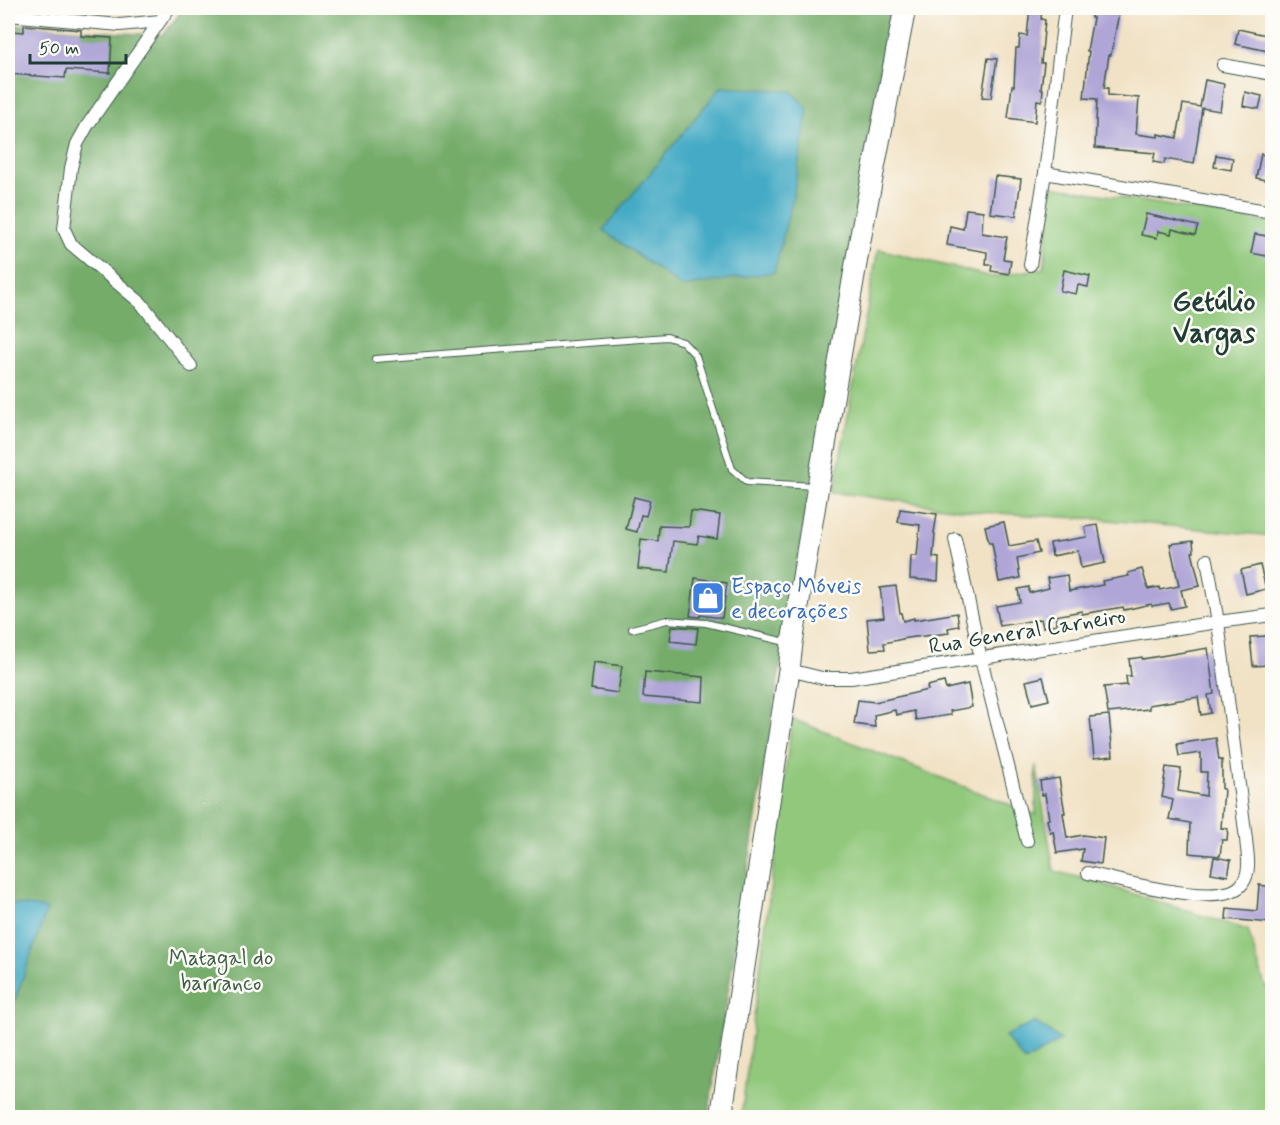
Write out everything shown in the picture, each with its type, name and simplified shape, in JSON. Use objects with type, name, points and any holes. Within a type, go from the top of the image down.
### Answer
[{"type":"highway","points":[[721,1118],[792,643],[818,486],[860,240],[905,8]]},
{"type":"street","points":[[169,8],[87,126],[77,144],[71,168],[64,229],[71,244],[141,303],[191,366]]},
{"type":"street","points":[[1030,265],[1045,172],[1065,8]]},
{"type":"street","points":[[8,15],[120,25],[160,21]]},
{"type":"street","points":[[1223,65],[1272,74]]},
{"type":"street","points":[[1045,172],[1272,213]]},
{"type":"street","points":[[955,539],[981,659],[1027,842]]},
{"type":"street","points":[[1088,873],[1166,891],[1219,895],[1242,885],[1249,870],[1218,622],[1207,560]]},
{"type":"street","name":"Rua General Carneiro","points":[[789,670],[822,678],[851,678],[1272,615]]},
{"type":"lane","points":[[375,359],[667,337],[683,342],[696,356],[732,470],[747,482],[818,486]]},
{"type":"lane","points":[[632,629],[667,620],[706,623],[792,643]]},
{"type":"green space","name":"Matagal do barranco","points":[[184,8],[890,8],[788,618],[708,1117],[8,1117],[8,24],[163,35]]},
{"type":"green space","points":[[1052,186],[1272,223],[1272,536],[1098,519],[980,512],[834,492],[878,249],[992,277],[1044,268]]},
{"type":"green space","points":[[792,719],[1036,815],[1036,765],[1054,871],[1248,930],[1265,986],[1272,989],[1272,1117],[741,1118]]},
{"type":"water","points":[[721,87],[791,91],[808,109],[792,201],[774,272],[682,287],[603,230]]},
{"type":"water","points":[[8,903],[47,909],[8,1020]]},
{"type":"water","points":[[1035,1022],[1061,1040],[1025,1062],[1005,1036]]},
{"type":"building","points":[[1030,8],[1042,8],[1041,19],[1045,20],[1041,63],[1044,63],[1042,101],[1037,100],[1035,122],[1008,118],[1012,86],[1014,86],[1016,48],[1019,48],[1020,35],[1027,36]]},
{"type":"building","points":[[1092,8],[1119,13],[1104,88],[1108,88],[1108,95],[1139,98],[1136,134],[1158,137],[1158,134],[1177,138],[1183,104],[1200,107],[1205,80],[1224,84],[1220,111],[1202,108],[1194,164],[1165,159],[1164,164],[1153,162],[1155,153],[1095,148],[1097,99],[1084,98],[1089,51],[1087,51],[1093,18],[1091,18]]},
{"type":"building","points":[[24,25],[81,30],[81,36],[112,38],[110,73],[66,70],[65,78],[8,74],[10,31],[24,32]]},
{"type":"building","points":[[1238,29],[1271,36],[1268,51],[1235,44]]},
{"type":"building","points":[[988,58],[997,59],[991,98],[982,97]]},
{"type":"building","points":[[1245,92],[1262,96],[1259,109],[1243,106]]},
{"type":"building","points":[[1261,154],[1272,157],[1270,181],[1256,178]]},
{"type":"building","points":[[1216,155],[1233,158],[1231,170],[1214,167]]},
{"type":"building","points":[[995,176],[1021,179],[1016,216],[990,213]]},
{"type":"building","points":[[966,209],[983,211],[982,233],[1007,237],[1003,259],[1011,260],[1009,274],[991,271],[992,265],[986,265],[987,252],[947,245],[950,226],[963,229]]},
{"type":"building","points":[[1146,214],[1198,226],[1195,235],[1172,229],[1171,234],[1158,231],[1157,238],[1141,235]]},
{"type":"building","points":[[1255,234],[1272,237],[1272,257],[1251,253]]},
{"type":"building","points":[[1064,270],[1090,276],[1088,287],[1078,285],[1076,294],[1060,291]]},
{"type":"building","points":[[634,497],[650,501],[646,516],[641,515],[637,532],[626,529]]},
{"type":"building","points":[[900,509],[937,514],[933,557],[939,558],[938,581],[910,579],[911,556],[917,556],[920,525],[898,522]]},
{"type":"building","points":[[691,511],[720,515],[717,539],[699,536],[697,544],[673,541],[669,572],[638,569],[641,539],[658,541],[659,526],[689,527]]},
{"type":"building","points":[[1004,522],[1009,546],[1036,541],[1039,553],[1017,558],[1020,578],[999,582],[992,543],[989,543],[985,526]]},
{"type":"building","points":[[1098,525],[1105,563],[1081,568],[1078,551],[1052,556],[1050,543],[1087,537],[1085,527]]},
{"type":"building","points":[[1193,541],[1194,552],[1192,552],[1200,586],[1181,590],[1185,606],[1171,609],[1169,603],[1124,610],[1123,607],[1082,614],[1082,611],[1055,616],[1057,624],[1043,627],[1041,619],[1000,626],[996,606],[1020,602],[1018,589],[1029,587],[1029,593],[1049,588],[1047,578],[1067,575],[1069,591],[1103,585],[1102,581],[1129,576],[1128,573],[1142,569],[1148,589],[1159,587],[1160,590],[1179,586],[1170,544]]},
{"type":"building","points":[[1260,565],[1266,589],[1246,594],[1241,570]]},
{"type":"building","name":"Espaço Móveis e decorações","points":[[695,578],[727,583],[722,618],[690,616]]},
{"type":"building","points":[[896,586],[903,621],[957,613],[959,626],[948,628],[949,633],[907,638],[884,643],[885,649],[870,650],[867,619],[884,617],[880,588]]},
{"type":"building","points":[[672,626],[698,628],[696,644],[670,641]]},
{"type":"building","points":[[1267,636],[1269,665],[1253,666],[1250,637]]},
{"type":"building","points":[[1208,648],[1214,694],[1208,695],[1211,713],[1201,715],[1198,697],[1149,705],[1149,709],[1108,713],[1104,687],[1127,685],[1126,676],[1131,676],[1129,659]]},
{"type":"building","points":[[594,662],[622,666],[618,693],[591,689]]},
{"type":"building","points":[[645,672],[704,677],[703,702],[643,697]]},
{"type":"building","points":[[1043,677],[1049,700],[1032,704],[1026,681]]},
{"type":"building","points":[[944,682],[946,689],[968,684],[972,707],[950,711],[951,715],[916,720],[914,711],[896,715],[895,710],[874,715],[875,727],[854,724],[858,700],[875,702],[928,690],[927,686]]},
{"type":"building","points":[[1109,715],[1113,756],[1094,758],[1090,717]]},
{"type":"building","points":[[1216,738],[1219,760],[1222,760],[1222,789],[1224,789],[1221,828],[1228,829],[1227,840],[1222,840],[1220,856],[1189,853],[1190,823],[1169,819],[1173,800],[1162,797],[1166,767],[1181,769],[1178,791],[1206,796],[1207,772],[1201,772],[1201,753],[1179,756],[1177,744]]},
{"type":"building","points":[[1059,778],[1067,838],[1083,835],[1104,838],[1101,864],[1081,861],[1083,849],[1057,853],[1053,831],[1050,832],[1047,820],[1049,819],[1045,794],[1042,795],[1040,781]]},
{"type":"building","points":[[1214,857],[1231,860],[1228,876],[1211,873]]},
{"type":"building","points":[[1259,885],[1272,887],[1272,923],[1226,919],[1227,908],[1257,911]]},
{"type":"place","name":"Espaço Móveis e decorações","points":[[708,598]]},
{"type":"district","name":"Getúlio Vargas","points":[[1214,316]]}]
